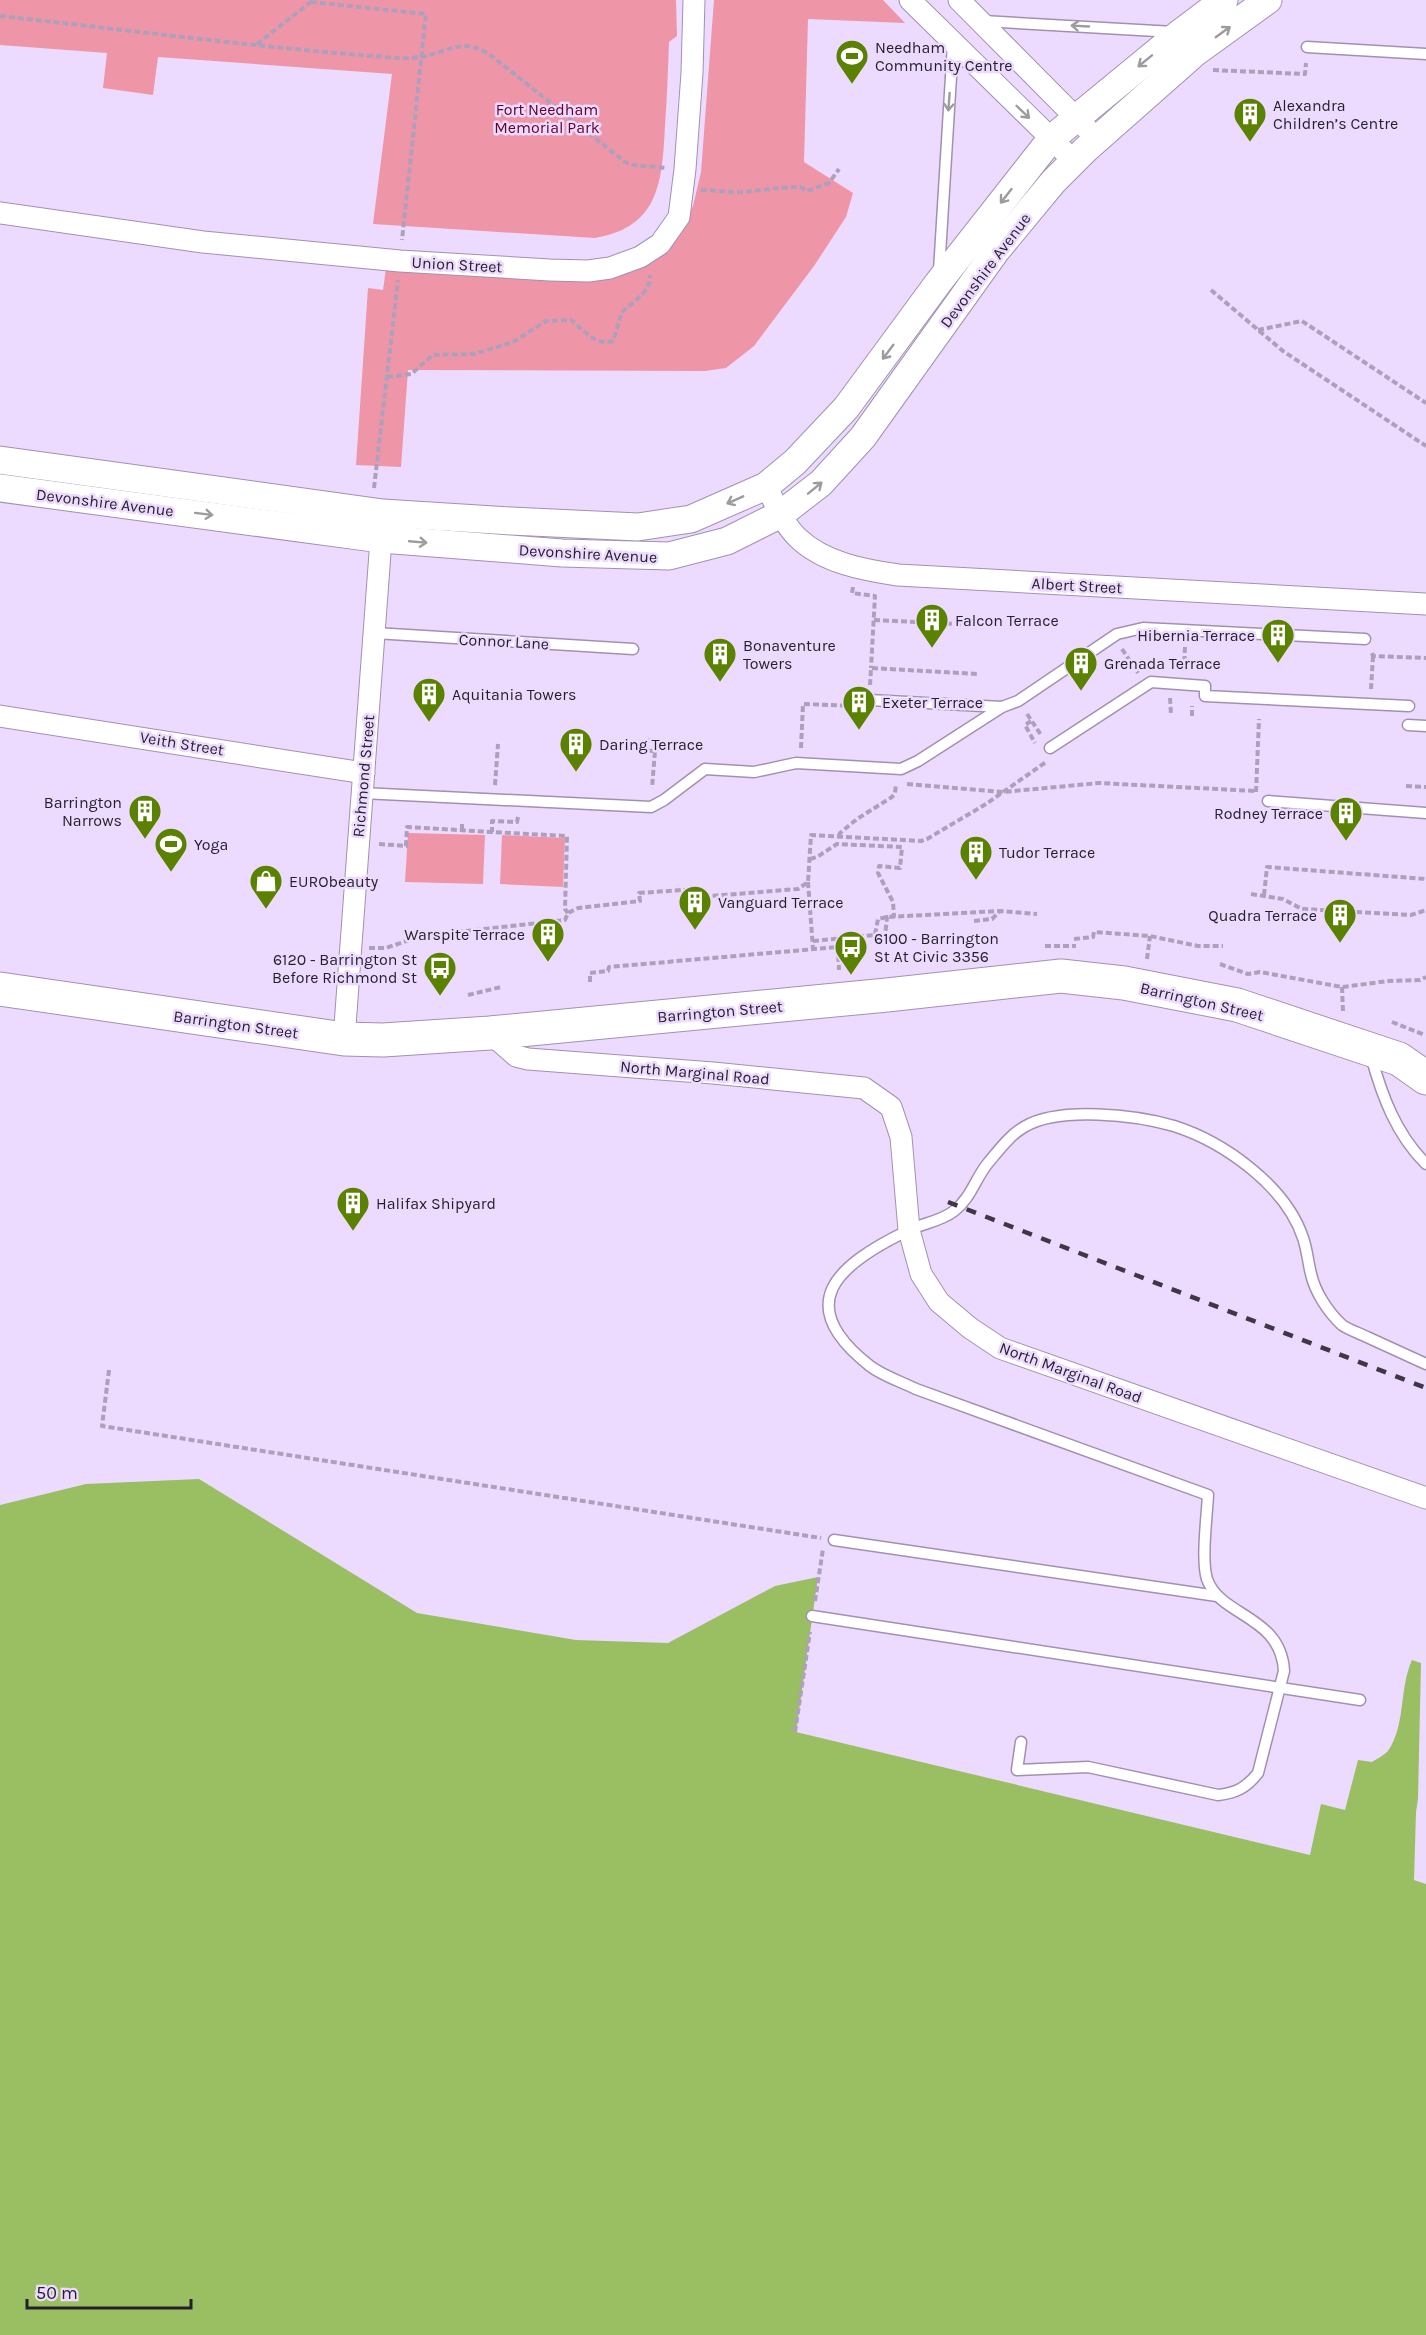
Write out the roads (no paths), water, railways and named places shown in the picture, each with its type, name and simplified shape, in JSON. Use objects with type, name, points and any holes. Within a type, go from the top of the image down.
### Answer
[{"type":"main road","name":"Barrington Street","points":[[0,989],[344,1039],[383,1040],[490,1033],[1061,976],[1124,983],[1237,1005],[1398,1059],[1426,1078]]},
{"type":"street","name":"Union Street","points":[[0,213],[203,242],[400,261],[588,271],[610,268],[640,257],[660,244],[679,217],[692,73],[694,0]]},
{"type":"street","points":[[910,0],[1074,161]]},
{"type":"street","points":[[958,0],[1097,139]]},
{"type":"street","name":"Devonshire Avenue","points":[[0,460],[562,553],[669,556],[727,542],[781,514],[821,483],[863,437],[996,251],[1053,182],[1097,139],[1224,0]]},
{"type":"street","name":"Devonshire Avenue","points":[[0,488],[377,521],[511,522],[638,527],[691,519],[766,486],[795,462],[846,408],[938,283],[1051,139],[1074,118],[1188,42],[1268,0]]},
{"type":"street","points":[[953,44],[979,20]]},
{"type":"street","name":"Albert Street","points":[[766,486],[797,538],[821,554],[861,569],[898,575],[1426,604]]},
{"type":"street","name":"Richmond Street","points":[[344,1039],[375,633],[377,521]]},
{"type":"street","name":"Veith Street","points":[[0,716],[363,783]]},
{"type":"street","name":"North Marginal Road","points":[[490,1033],[516,1056],[528,1059],[713,1073],[864,1088],[891,1107],[901,1137],[909,1230],[921,1274],[939,1302],[970,1329],[1000,1347],[1426,1498]]},
{"type":"lane","points":[[979,20],[1188,42]]},
{"type":"lane","points":[[938,283],[953,44]]},
{"type":"lane","points":[[1307,47],[1426,54]]},
{"type":"lane","points":[[363,783],[651,807],[705,769],[754,772],[796,763],[901,769],[918,761],[1002,707],[1018,701],[1117,634],[1129,630],[1143,628],[1365,639]]},
{"type":"lane","name":"Connor Lane","points":[[375,633],[633,649]]},
{"type":"lane","points":[[1050,748],[1151,682],[1205,686],[1205,696],[1409,706]]},
{"type":"lane","points":[[869,700],[1002,707]]},
{"type":"lane","points":[[1408,725],[1426,726]]},
{"type":"lane","points":[[1268,801],[1426,813]]},
{"type":"lane","points":[[1369,1050],[1378,1082],[1395,1125],[1426,1164]]},
{"type":"lane","points":[[1217,1596],[1207,1579],[1205,1560],[1208,1495],[916,1389],[871,1367],[838,1335],[830,1320],[829,1298],[835,1282],[859,1257],[909,1230],[952,1213],[968,1198],[984,1168],[1006,1142],[1023,1127],[1046,1117],[1079,1114],[1132,1118],[1174,1126],[1226,1150],[1278,1193],[1293,1214],[1300,1231],[1311,1277],[1320,1296],[1343,1326],[1426,1364]]},
{"type":"lane","points":[[834,1540],[1217,1596],[1238,1610],[1275,1641],[1283,1655],[1284,1671],[1258,1773],[1250,1784],[1236,1793],[1218,1795],[1088,1767],[1017,1770],[1021,1742]]},
{"type":"lane","points":[[812,1616],[1360,1700]]},
{"type":"railway","points":[[948,1202],[1426,1388]]},
{"type":"place","name":"Needham Community Centre","points":[[852,85]]},
{"type":"place","name":"Alexandra Children’s Centre","points":[[1250,143]]},
{"type":"place","name":"Falcon Terrace","points":[[932,649]]},
{"type":"place","name":"Hibernia Terrace","points":[[1278,664]]},
{"type":"place","name":"Bonaventure Towers","points":[[720,683]]},
{"type":"place","name":"Grenada Terrace","points":[[1081,692]]},
{"type":"place","name":"Aquitania Towers","points":[[429,723]]},
{"type":"place","name":"Exeter Terrace","points":[[859,731]]},
{"type":"place","name":"Daring Terrace","points":[[576,773]]},
{"type":"place","name":"Barrington Narrows","points":[[145,840]]},
{"type":"place","name":"Rodney Terrace","points":[[1346,842]]},
{"type":"place","name":"Yoga","points":[[171,873]]},
{"type":"place","name":"Tudor Terrace","points":[[976,881]]},
{"type":"place","name":"EURObeauty","points":[[266,910]]},
{"type":"place","name":"Vanguard Terrace","points":[[695,931]]},
{"type":"place","name":"Quadra Terrace","points":[[1340,944]]},
{"type":"place","name":"Warspite Terrace","points":[[548,963]]},
{"type":"place","name":"6100 - Barrington St At Civic 3356","points":[[851,976]]},
{"type":"place","name":"6120 - Barrington St Before Richmond St","points":[[440,997]]},
{"type":"place","name":"Halifax Shipyard","points":[[353,1232]]},
{"type":"park label","name":"Fort Needham Memorial Park","points":[[547,118]]}]
